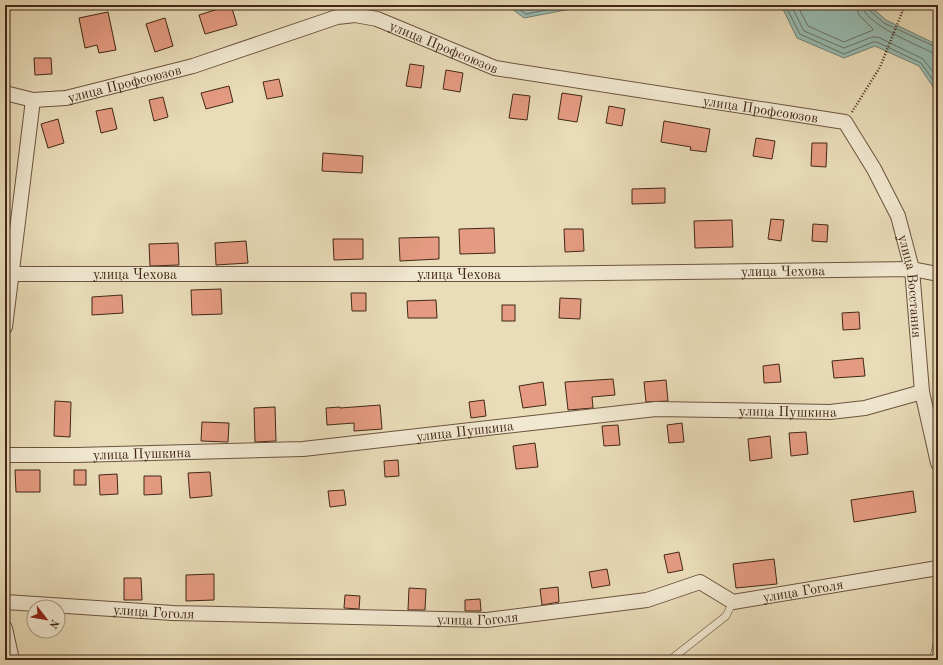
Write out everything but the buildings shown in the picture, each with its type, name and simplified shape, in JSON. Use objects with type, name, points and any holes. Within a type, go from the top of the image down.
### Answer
[{"type":"street","name":"улица Профсоюзов","points":[[5,93],[33,100],[66,98],[193,66],[337,17],[355,15],[377,19],[495,68],[845,122]]},
{"type":"street","points":[[5,327],[8,274],[33,100]]},
{"type":"street","name":"улица Восстания","points":[[845,122],[874,169],[898,216],[912,269],[922,392],[938,463]]},
{"type":"street","name":"улица Чехова","points":[[8,274],[505,274],[912,269],[938,274]]},
{"type":"street","name":"улица Пушкина","points":[[5,455],[303,450],[656,409],[830,412],[865,408],[922,392]]},
{"type":"street","name":"улица Гоголя","points":[[5,602],[173,613],[487,620],[647,600],[700,582],[734,602],[938,568]]},
{"type":"street","points":[[5,628],[12,660]]},
{"type":"lane","points":[[670,660],[726,616],[734,602]]},
{"type":"lane","points":[[933,660],[938,640]]},
{"type":"path","points":[[845,122],[880,67],[905,5]]},
{"type":"water","points":[[507,5],[591,5],[524,18]]},
{"type":"water","points":[[781,5],[869,5],[886,20],[938,45],[938,94],[919,66],[875,46],[844,58],[797,38]]}]
